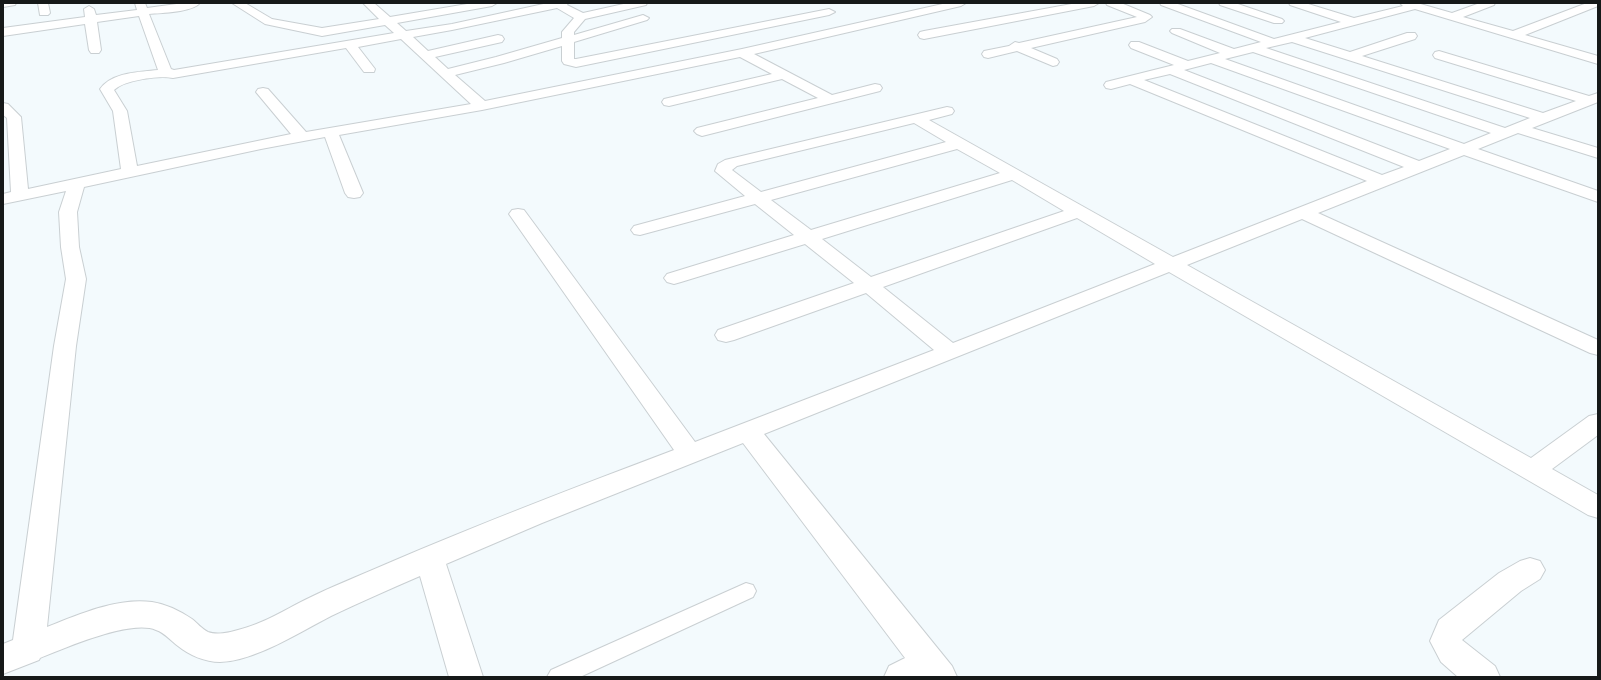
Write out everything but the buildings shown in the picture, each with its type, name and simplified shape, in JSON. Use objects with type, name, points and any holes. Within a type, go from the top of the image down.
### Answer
[{"type":"street","points":[[3,4],[11,3]]},
{"type":"street","points":[[3,32],[90,14],[142,8],[186,6],[195,3]]},
{"type":"street","points":[[237,3],[269,22],[322,32],[389,22],[492,3]]},
{"type":"street","points":[[515,3],[527,10]]},
{"type":"street","points":[[130,172],[120,111],[107,89],[117,82],[168,73],[183,73],[350,45],[470,23],[560,3],[581,17]]},
{"type":"street","points":[[642,3],[581,17],[568,32],[573,52],[568,61],[582,63],[829,12]]},
{"type":"street","points":[[921,3],[1053,62]]},
{"type":"street","points":[[3,199],[302,137],[482,106],[742,53],[961,3]]},
{"type":"street","points":[[924,34],[1094,3]]},
{"type":"street","points":[[988,54],[1142,20],[1146,17],[1143,14],[1111,3]]},
{"type":"street","points":[[1165,3],[1274,43]]},
{"type":"street","points":[[1177,8],[1198,3]]},
{"type":"street","points":[[1224,3],[1278,21]]},
{"type":"street","points":[[1294,3],[1354,22]]},
{"type":"street","points":[[1452,17],[1490,3]]},
{"type":"street","points":[[1565,3],[1591,5]]},
{"type":"street","points":[[371,4],[482,106]]},
{"type":"street","points":[[793,8],[809,4],[863,26]]},
{"type":"street","points":[[1111,85],[1354,22],[1410,4],[1598,60]]},
{"type":"street","points":[[1513,35],[1591,5]]},
{"type":"street","points":[[142,8],[165,71],[168,73]]},
{"type":"street","points":[[90,14],[96,50]]},
{"type":"street","points":[[446,73],[481,65],[643,18]]},
{"type":"street","points":[[286,26],[309,52]]},
{"type":"street","points":[[1176,31],[1232,53]]},
{"type":"street","points":[[1350,56],[1411,36]]},
{"type":"street","points":[[1292,38],[1543,118]]},
{"type":"street","points":[[426,55],[498,39]]},
{"type":"street","points":[[350,45],[369,69]]},
{"type":"street","points":[[1135,45],[1186,65]]},
{"type":"street","points":[[1253,48],[1511,131],[1598,153]]},
{"type":"street","points":[[742,53],[830,99]]},
{"type":"street","points":[[1439,55],[1594,99]]},
{"type":"street","points":[[1212,59],[1598,197]]},
{"type":"street","points":[[1170,69],[1419,167]]},
{"type":"street","points":[[669,102],[784,75]]},
{"type":"street","points":[[1131,80],[1381,181]]},
{"type":"street","points":[[702,131],[875,88]]},
{"type":"street","points":[[263,92],[302,137]]},
{"type":"street","points":[[3,659],[94,623],[123,617],[152,615],[168,620],[191,639],[209,648],[235,646],[500,527],[748,432],[1302,212],[1594,99]]},
{"type":"street","points":[[3,106],[14,117],[20,195]]},
{"type":"street","points":[[947,112],[731,163],[724,167],[723,171],[759,198],[806,237],[870,285],[950,352]]},
{"type":"street","points":[[917,119],[1598,508]]},
{"type":"street","points":[[330,133],[345,167],[354,193]]},
{"type":"street","points":[[640,230],[960,143]]},
{"type":"street","points":[[674,278],[1015,174]]},
{"type":"street","points":[[28,650],[65,346],[76,279],[70,247],[68,212],[77,183]]},
{"type":"street","points":[[726,335],[1080,212]]},
{"type":"street","points":[[1302,212],[1598,348]]},
{"type":"street","points":[[518,214],[690,454]]},
{"type":"street","points":[[1533,470],[1598,422]]},
{"type":"street","points":[[748,432],[923,672]]},
{"type":"street","points":[[429,558],[466,677]]},
{"type":"street","points":[[1474,675],[1452,652],[1446,641],[1450,630],[1510,582],[1530,570]]},
{"type":"lane","points":[[558,677],[746,591]]}]
